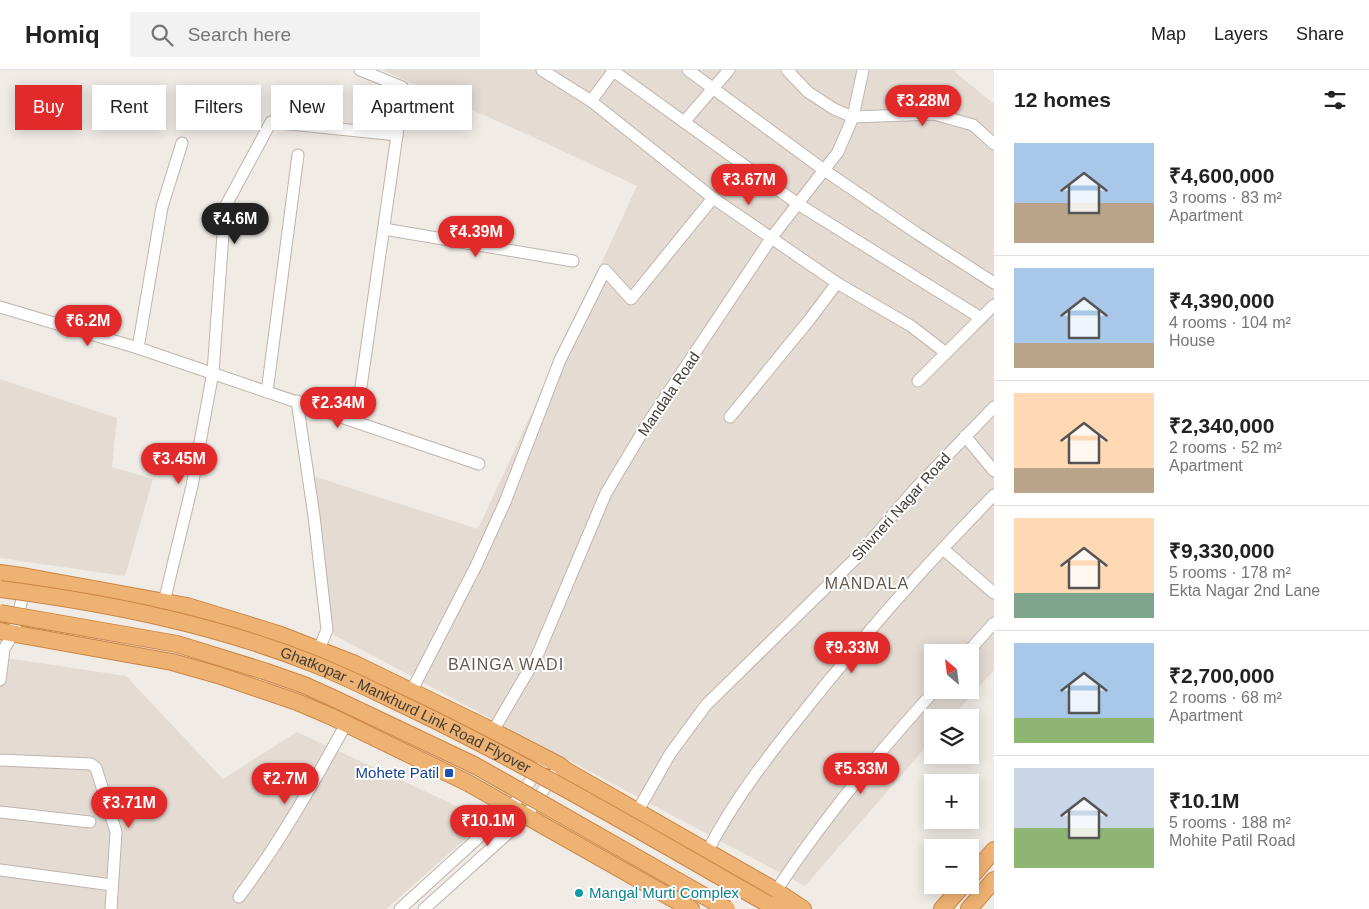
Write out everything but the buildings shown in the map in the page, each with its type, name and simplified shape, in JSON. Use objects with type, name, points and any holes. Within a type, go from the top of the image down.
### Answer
[{"type":"highway","points":[[0,573],[187,606],[319,649],[493,731],[553,762],[707,852],[775,901],[803,909]]},
{"type":"highway","name":"Ghatkopar - Mankhurd Link Road Flyover","points":[[0,589],[183,621],[313,663],[486,745],[775,901]]},
{"type":"highway","name":"Ghatkopar - Mankhurd Link Road Flyover","points":[[0,613],[176,644],[304,685],[476,766],[727,909]]},
{"type":"highway","points":[[7,632],[172,662],[297,702],[468,783],[526,817],[572,840],[691,909]]},
{"type":"highway","points":[[979,868],[994,850]]},
{"type":"highway","points":[[968,909],[994,880]]},
{"type":"highway","points":[[942,909],[955,894]]},
{"type":"street","points":[[356,422],[397,135],[402,87],[360,70]]},
{"type":"street","points":[[542,70],[591,101],[713,198],[837,283],[911,326],[946,354]]},
{"type":"street","points":[[591,101],[614,70],[798,204],[981,318]]},
{"type":"street","points":[[688,70],[824,170],[994,283]]},
{"type":"street","points":[[684,122],[729,70]]},
{"type":"street","points":[[787,70],[808,92],[834,109],[853,117],[934,114],[973,125],[994,144]]},
{"type":"street","name":"Mandala Road","points":[[493,731],[537,656],[606,493],[646,426],[772,237],[838,152],[853,117],[863,70]]},
{"type":"street","points":[[164,602],[192,486],[209,371],[225,207],[271,122],[397,135]]},
{"type":"street","points":[[138,348],[162,207],[182,143]]},
{"type":"street","points":[[267,392],[298,154]]},
{"type":"street","points":[[411,692],[505,502],[560,360],[605,270],[631,299],[713,198]]},
{"type":"street","points":[[384,229],[573,260]]},
{"type":"street","points":[[730,417],[837,283]]},
{"type":"street","points":[[918,381],[994,305]]},
{"type":"street","points":[[0,307],[209,371],[479,464]]},
{"type":"street","points":[[297,401],[314,516],[327,630],[319,649]]},
{"type":"street","name":"Shivneri Nagar Road","points":[[637,812],[670,754],[706,705],[857,557],[914,490],[994,407]]},
{"type":"street","points":[[965,436],[994,471]]},
{"type":"street","points":[[707,852],[723,821],[748,782],[778,744],[861,641],[994,495]]},
{"type":"street","points":[[943,549],[994,593]]},
{"type":"street","points":[[0,680],[7,632],[28,577]]},
{"type":"street","points":[[975,644],[994,623]]},
{"type":"street","points":[[775,901],[807,844],[831,812],[891,738],[927,699]]},
{"type":"street","points":[[239,897],[266,860],[292,819],[346,724]]},
{"type":"street","points":[[0,760],[91,764],[96,768],[116,832],[110,909]]},
{"type":"street","points":[[400,909],[512,808],[553,762]]},
{"type":"street","points":[[424,909],[526,817],[553,762]]},
{"type":"street","points":[[0,812],[90,822]]},
{"type":"street","points":[[0,870],[112,885]]},
{"type":"shaded area","points":[[382,70],[955,70],[956,73],[994,104],[994,670],[979,687],[979,644],[924,644],[924,699],[968,699],[959,709],[924,709],[924,749],[805,886],[334,635],[313,476],[478,529],[637,186],[472,110],[472,85],[416,85]]},
{"type":"shaded area","points":[[0,379],[117,418],[112,467],[153,479],[125,576],[0,558]]},
{"type":"shaded area","points":[[0,657],[126,676],[223,779],[297,732],[487,820],[386,909],[0,909]]},
{"type":"place","name":"Mohete Patil","points":[[449,773]]},
{"type":"place","name":"Mangal Murti Complex","points":[[579,893]]},
{"type":"district","name":"MANDALA","points":[[867,583]]},
{"type":"district","name":"BAINGA WADI","points":[[506,664]]}]
